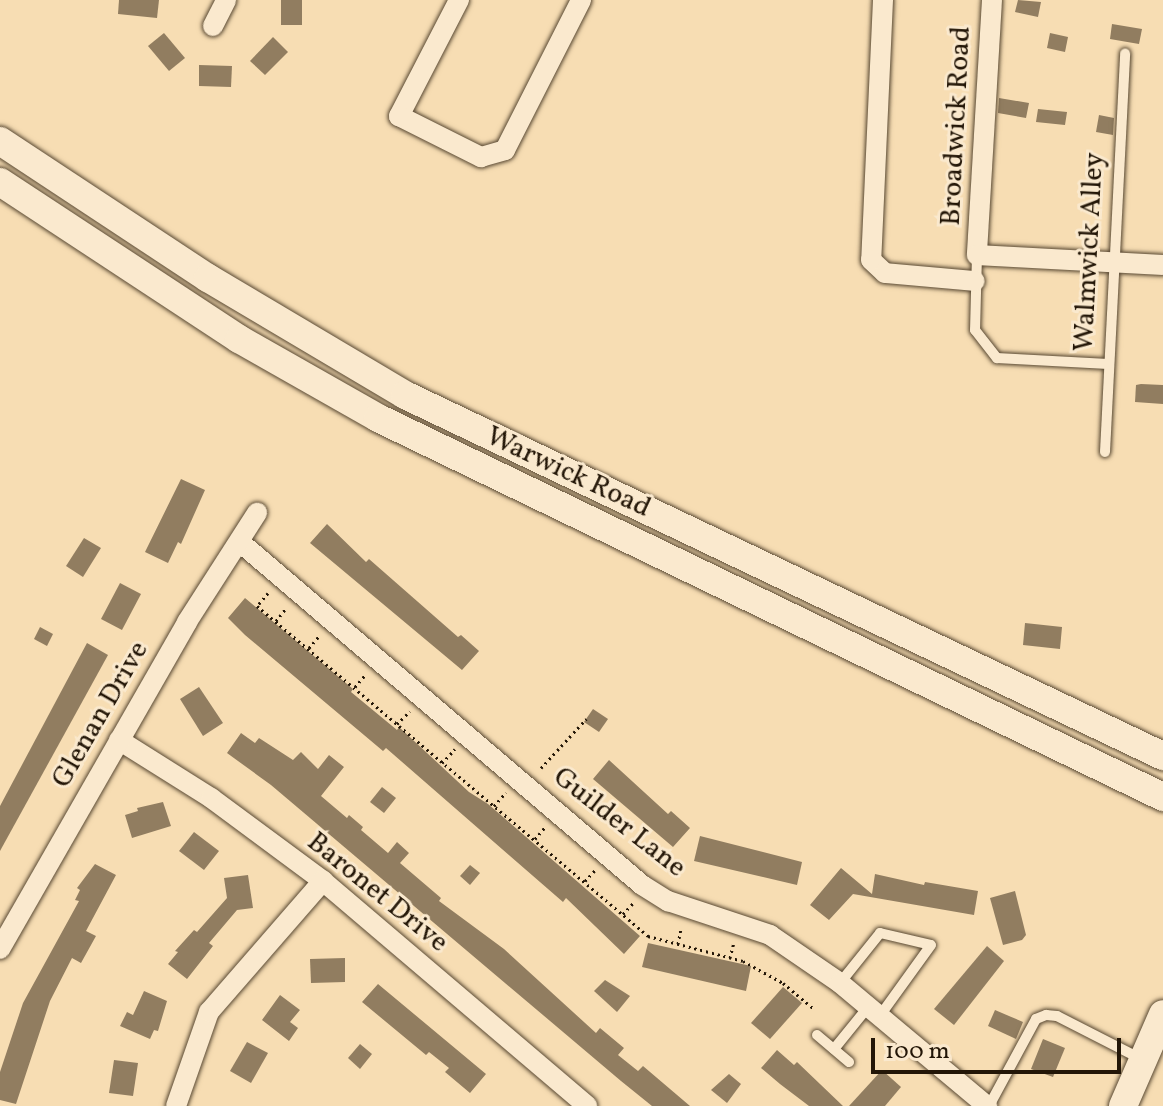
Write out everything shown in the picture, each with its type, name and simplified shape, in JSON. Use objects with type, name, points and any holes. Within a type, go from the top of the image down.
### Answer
[{"type":"main road","name":"Warwick Road","points":[[0,141],[208,278],[405,395],[1163,756]]},
{"type":"main road","name":"Warwick Road","points":[[0,182],[239,339],[378,418],[1163,797]]},
{"type":"main road","points":[[1123,1106],[1163,1014]]},
{"type":"street","points":[[213,26],[226,0]]},
{"type":"street","points":[[459,0],[399,116],[481,157],[505,150],[581,0]]},
{"type":"street","points":[[883,0],[871,260],[885,273],[975,281]]},
{"type":"street","name":"Broadwick Road","points":[[977,255],[992,0]]},
{"type":"street","points":[[977,255],[1163,265]]},
{"type":"street","name":"Glenan Drive","points":[[0,949],[187,622],[241,543],[257,513]]},
{"type":"street","name":"Guilder Lane","points":[[241,543],[642,885],[668,901],[770,935],[840,983],[988,1106]]},
{"type":"street","name":"Baronet Drive","points":[[119,740],[211,798],[323,881],[587,1106]]},
{"type":"street","points":[[176,1106],[209,1012],[323,881]]},
{"type":"lane","name":"Walmwick Alley","points":[[1105,452],[1112,263],[1125,54]]},
{"type":"lane","points":[[977,255],[975,330],[997,358],[1108,364]]},
{"type":"lane","points":[[834,1049],[874,1012],[931,945],[880,933],[840,983]]},
{"type":"lane","points":[[988,1106],[1036,1019],[1046,1015],[1057,1016],[1143,1060]]},
{"type":"lane","points":[[817,1035],[849,1062]]},
{"type":"path","points":[[268,593],[257,606],[648,936],[756,966],[783,983],[814,1009]]},
{"type":"path","points":[[276,621],[286,608]]},
{"type":"path","points":[[308,649],[319,636]]},
{"type":"path","points":[[354,688],[366,674]]},
{"type":"path","points":[[397,724],[410,711]]},
{"type":"path","points":[[541,768],[586,719]]},
{"type":"path","points":[[442,763],[455,749]]},
{"type":"path","points":[[494,806],[506,792]]},
{"type":"path","points":[[534,840],[546,826]]},
{"type":"path","points":[[584,881],[596,869]]},
{"type":"path","points":[[623,915],[634,902]]},
{"type":"path","points":[[677,945],[681,928]]},
{"type":"path","points":[[730,958],[734,942]]},
{"type":"building","points":[[119,0],[159,0],[157,18],[118,14]]},
{"type":"building","points":[[281,0],[302,0],[302,25],[281,25]]},
{"type":"building","points":[[1018,0],[1041,2],[1038,17],[1015,12]]},
{"type":"building","points":[[1112,24],[1142,29],[1139,44],[1110,39]]},
{"type":"building","points":[[164,33],[185,58],[169,71],[148,46]]},
{"type":"building","points":[[1050,33],[1068,37],[1065,52],[1047,48]]},
{"type":"building","points":[[273,37],[288,52],[265,75],[250,61]]},
{"type":"building","points":[[199,65],[232,66],[231,87],[199,86]]},
{"type":"building","points":[[999,98],[1029,103],[1026,118],[998,113]]},
{"type":"building","points":[[1038,109],[1067,112],[1065,125],[1036,122]]},
{"type":"building","points":[[1099,115],[1114,118],[1113,135],[1096,132]]},
{"type":"building","points":[[1136,385],[1163,385],[1163,404],[1135,402]]},
{"type":"building","points":[[181,479],[205,490],[181,544],[178,542],[168,563],[145,552]]},
{"type":"building","points":[[327,524],[366,562],[369,559],[458,637],[461,635],[479,651],[462,670],[310,543]]},
{"type":"building","points":[[84,538],[101,548],[83,577],[66,566]]},
{"type":"building","points":[[120,583],[141,594],[122,630],[101,619]]},
{"type":"building","points":[[245,598],[353,689],[351,692],[397,730],[399,727],[469,792],[488,804],[640,936],[624,954],[566,898],[563,902],[386,748],[383,751],[245,635],[228,618]]},
{"type":"building","points":[[1025,623],[1062,627],[1060,649],[1023,645]]},
{"type":"building","points":[[40,627],[53,634],[47,646],[34,639]]},
{"type":"building","points":[[87,643],[108,655],[0,851],[0,806]]},
{"type":"building","points":[[199,687],[223,723],[203,736],[180,699]]},
{"type":"building","points":[[593,709],[608,719],[599,732],[584,722]]},
{"type":"building","points":[[241,733],[255,743],[259,738],[293,760],[301,752],[318,769],[329,755],[344,767],[321,796],[347,818],[349,815],[388,853],[397,842],[409,853],[400,863],[441,898],[439,901],[504,949],[596,1033],[600,1028],[624,1048],[618,1055],[638,1071],[643,1066],[690,1106],[652,1106],[621,1081],[271,785],[227,753]]},
{"type":"building","points":[[609,760],[668,814],[671,811],[690,828],[673,847],[593,779]]},
{"type":"building","points":[[382,787],[396,798],[384,813],[370,802]]},
{"type":"building","points":[[163,802],[171,826],[132,838],[125,815],[138,811],[137,808]]},
{"type":"building","points":[[194,832],[219,851],[204,870],[179,851]]},
{"type":"building","points":[[700,836],[802,862],[797,885],[694,861]]},
{"type":"building","points":[[95,864],[116,875],[86,931],[96,936],[81,963],[72,958],[50,1001],[16,1104],[0,1100],[0,1072],[23,1003],[79,901],[75,900],[80,890],[77,888]]},
{"type":"building","points":[[470,865],[480,873],[470,885],[460,876]]},
{"type":"building","points":[[841,868],[872,894],[875,874],[924,885],[925,882],[978,891],[974,915],[853,894],[829,920],[810,905]]},
{"type":"building","points":[[248,875],[253,908],[237,910],[209,943],[213,946],[187,979],[168,964],[178,952],[175,951],[227,898],[224,878]]},
{"type":"building","points":[[1015,891],[1026,935],[1022,940],[1003,945],[990,898]]},
{"type":"building","points":[[648,943],[751,966],[746,991],[642,967]]},
{"type":"building","points":[[987,946],[1004,961],[954,1025],[934,1009]]},
{"type":"building","points":[[345,958],[345,982],[311,983],[310,959]]},
{"type":"building","points":[[605,980],[630,996],[617,1012],[594,991]]},
{"type":"building","points":[[378,984],[486,1074],[470,1093],[445,1072],[449,1068],[429,1052],[426,1055],[362,1002]]},
{"type":"building","points":[[783,987],[802,1003],[770,1039],[751,1023]]},
{"type":"building","points":[[144,991],[167,1001],[158,1031],[154,1030],[150,1039],[120,1026],[127,1012],[133,1015]]},
{"type":"building","points":[[280,995],[300,1010],[290,1022],[298,1028],[289,1041],[262,1020]]},
{"type":"building","points":[[995,1010],[1023,1022],[1016,1039],[988,1026]]},
{"type":"building","points":[[1043,1039],[1065,1048],[1053,1077],[1031,1069]]},
{"type":"building","points":[[247,1042],[268,1053],[251,1083],[230,1071]]},
{"type":"building","points":[[360,1044],[372,1054],[360,1069],[348,1058]]},
{"type":"building","points":[[777,1050],[794,1065],[797,1062],[843,1106],[809,1106],[761,1068]]},
{"type":"building","points":[[114,1060],[138,1063],[133,1096],[109,1093]]},
{"type":"building","points":[[882,1070],[901,1087],[885,1106],[849,1106]]},
{"type":"building","points":[[729,1074],[741,1084],[727,1103],[711,1090]]}]
